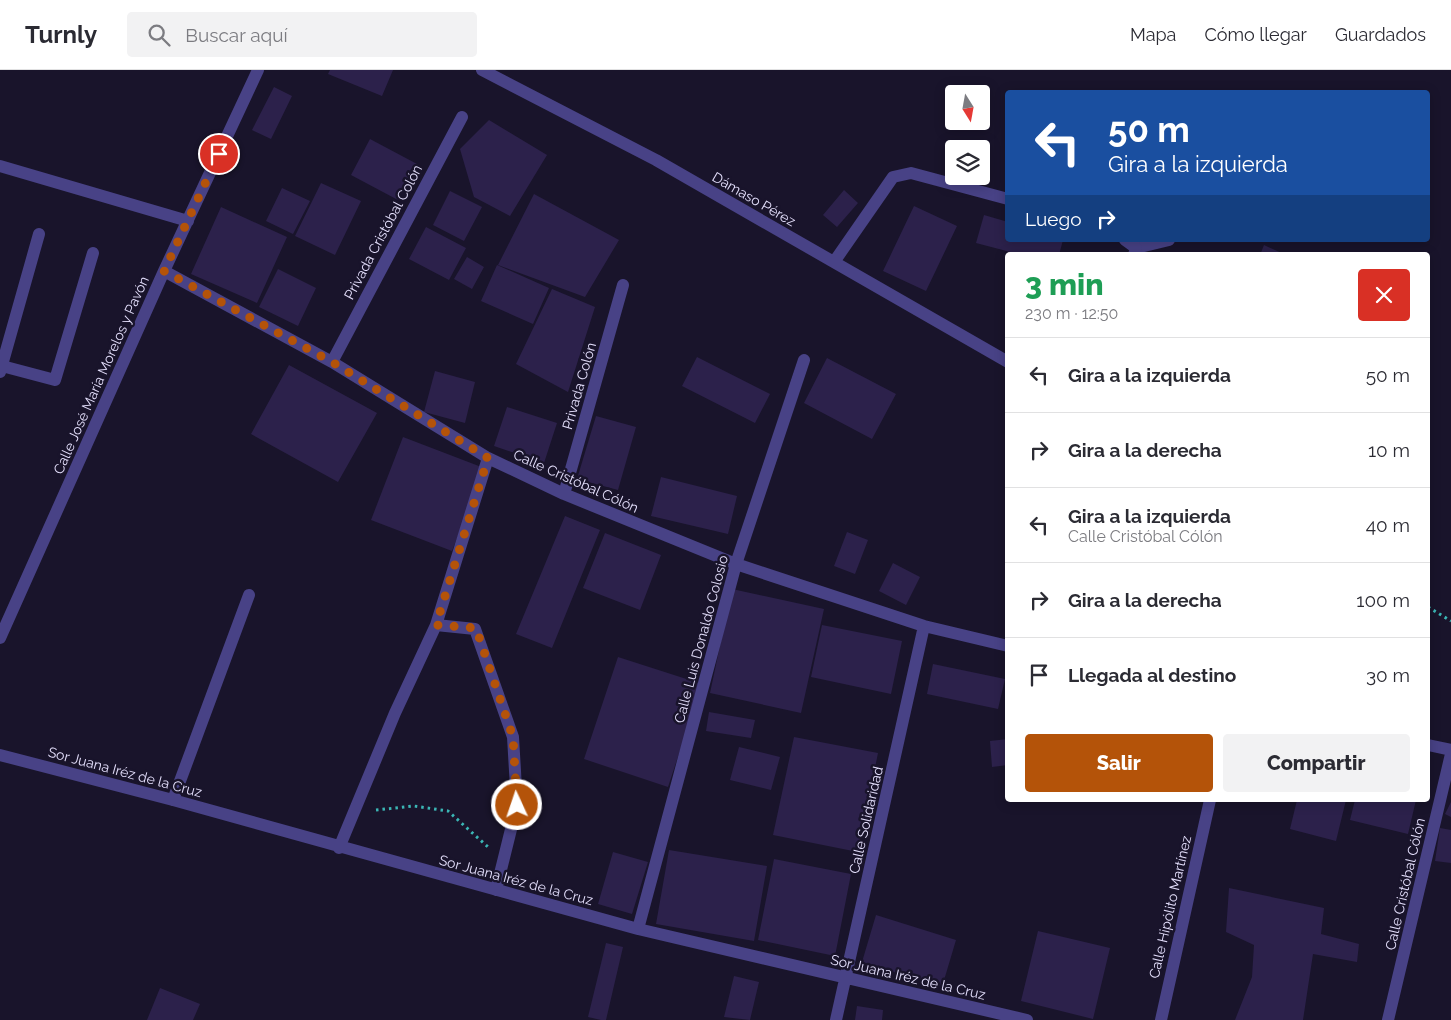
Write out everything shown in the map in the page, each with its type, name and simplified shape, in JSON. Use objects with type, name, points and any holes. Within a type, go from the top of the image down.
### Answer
[{"type":"street","name":"Calle José María Morelos y Pavón","points":[[0,638],[164,271],[258,70]]},
{"type":"street","name":"Dámaso Pérez","points":[[482,70],[656,160],[1005,360]]},
{"type":"street","name":"Privada Cristóbal Colón","points":[[332,362],[462,117]]},
{"type":"street","points":[[0,166],[188,221]]},
{"type":"street","points":[[834,262],[893,177],[911,173],[1005,198]]},
{"type":"street","points":[[38,234],[1,369],[55,380],[93,253]]},
{"type":"street","points":[[1134,251],[1163,242]]},
{"type":"street","name":"Calle Cristóbal Cólón","points":[[164,271],[332,362],[488,458],[564,494],[736,564],[924,626],[1005,645]]},
{"type":"street","name":"Privada Colón","points":[[564,494],[623,285]]},
{"type":"street","name":"Calle Luis Donaldo Colosio","points":[[638,929],[736,564],[804,360]]},
{"type":"street","points":[[339,848],[395,714],[436,625],[488,458]]},
{"type":"street","points":[[172,800],[249,594]]},
{"type":"street","points":[[436,625],[476,628],[513,737],[517,805],[496,890]]},
{"type":"street","name":"Calle Solidaridad","points":[[836,1020],[924,626]]},
{"type":"street","points":[[1430,745],[1451,750]]},
{"type":"street","name":"Calle Cristóbal Cólón","points":[[1388,1020],[1451,754]]},
{"type":"street","name":"Sor Juana Iréz de la Cruz","points":[[0,755],[172,800],[339,848],[638,929],[1027,1020]]},
{"type":"street","name":"Calle Hipólito Martínez","points":[[1161,1020],[1210,802]]},
{"type":"path","points":[[1430,608],[1451,622]]},
{"type":"path","points":[[354,812],[414,806],[448,811],[503,860]]},
{"type":"building","points":[[330,70],[393,70],[382,96],[328,74]]},
{"type":"building","points":[[274,87],[292,96],[271,139],[252,130]]},
{"type":"building","points":[[489,120],[547,155],[510,216],[474,197],[460,149]]},
{"type":"building","points":[[370,139],[417,164],[398,200],[351,175]]},
{"type":"building","points":[[321,183],[361,201],[335,255],[295,236]]},
{"type":"building","points":[[282,188],[310,201],[293,234],[266,221]]},
{"type":"building","points":[[844,190],[858,203],[837,227],[823,215]]},
{"type":"building","points":[[450,191],[482,207],[464,241],[433,225]]},
{"type":"building","points":[[534,194],[619,240],[585,297],[498,265]]},
{"type":"building","points":[[914,206],[957,226],[926,291],[883,271]]},
{"type":"building","points":[[221,207],[287,237],[257,303],[191,274]]},
{"type":"building","points":[[984,215],[1005,221],[1005,242],[1062,242],[1060,252],[1010,252],[976,243]]},
{"type":"building","points":[[426,227],[466,248],[449,280],[409,259]]},
{"type":"building","points":[[1264,245],[1279,252],[1261,252]]},
{"type":"building","points":[[467,257],[484,267],[472,289],[454,279]]},
{"type":"building","points":[[497,265],[549,288],[533,324],[481,301]]},
{"type":"building","points":[[278,269],[316,288],[298,326],[259,307]]},
{"type":"building","points":[[552,289],[595,307],[568,392],[516,364]]},
{"type":"building","points":[[697,357],[770,394],[755,423],[682,386]]},
{"type":"building","points":[[827,358],[896,394],[872,439],[804,403]]},
{"type":"building","points":[[289,365],[377,413],[338,482],[251,434]]},
{"type":"building","points":[[435,371],[475,382],[465,423],[424,412]]},
{"type":"building","points":[[507,407],[557,423],[544,463],[494,446]]},
{"type":"building","points":[[596,416],[636,427],[618,490],[577,479]]},
{"type":"building","points":[[403,437],[484,468],[452,551],[371,520]]},
{"type":"building","points":[[661,477],[737,496],[728,534],[651,516]]},
{"type":"building","points":[[565,516],[600,530],[552,648],[516,634]]},
{"type":"building","points":[[847,532],[868,540],[855,574],[834,566]]},
{"type":"building","points":[[605,533],[661,555],[640,610],[583,588]]},
{"type":"building","points":[[893,563],[920,577],[906,605],[879,591]]},
{"type":"building","points":[[732,589],[824,609],[801,713],[710,693]]},
{"type":"building","points":[[822,625],[902,641],[891,694],[811,677]]},
{"type":"building","points":[[618,657],[702,684],[668,787],[584,759]]},
{"type":"building","points":[[933,664],[1005,679],[998,709],[927,694]]},
{"type":"building","points":[[709,712],[755,720],[751,738],[706,731]]},
{"type":"building","points":[[794,737],[878,753],[858,852],[773,835]]},
{"type":"building","points":[[1005,739],[1005,765],[992,767],[990,741]]},
{"type":"building","points":[[739,747],[780,757],[771,790],[730,780]]},
{"type":"building","points":[[1297,802],[1346,802],[1336,841],[1290,829]]},
{"type":"building","points":[[1354,802],[1416,802],[1408,834],[1350,820]]},
{"type":"building","points":[[1451,802],[1451,817],[1445,814]]},
{"type":"building","points":[[1440,828],[1451,830],[1451,863],[1435,861]]},
{"type":"building","points":[[669,850],[767,866],[754,941],[656,924]]},
{"type":"building","points":[[613,852],[648,862],[632,914],[598,904]]},
{"type":"building","points":[[774,859],[851,874],[835,956],[758,940]]},
{"type":"building","points":[[1229,888],[1324,908],[1321,934],[1359,944],[1357,962],[1313,954],[1303,1020],[1235,1020],[1252,977],[1254,945],[1226,932]]},
{"type":"building","points":[[876,915],[956,940],[942,987],[862,962]]},
{"type":"building","points":[[1038,931],[1110,948],[1093,1019],[1021,1001]]},
{"type":"building","points":[[606,943],[623,947],[606,1020],[601,1020],[588,1017]]},
{"type":"building","points":[[734,976],[759,982],[750,1020],[724,1017]]},
{"type":"building","points":[[160,988],[200,1004],[193,1020],[147,1020]]},
{"type":"building","points":[[857,1006],[883,1010],[882,1020],[855,1020]]},
{"type":"route","points":[[219,154],[164,271],[332,362],[488,458],[436,625],[476,628],[513,737],[517,805]]}]
